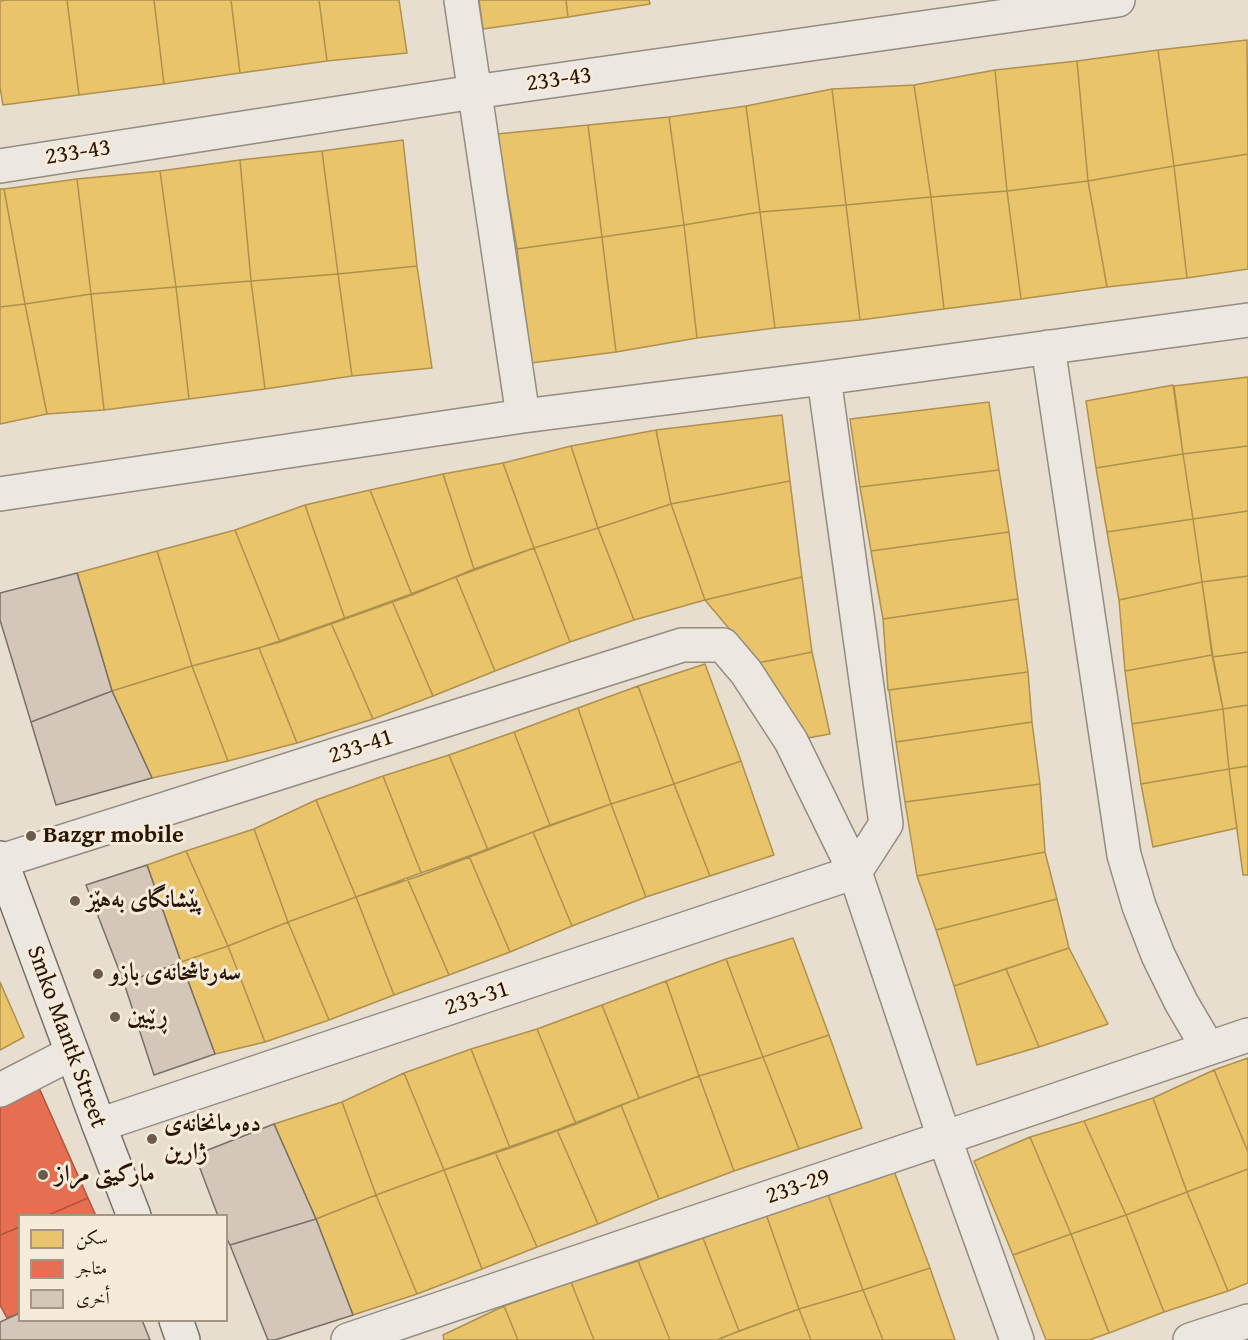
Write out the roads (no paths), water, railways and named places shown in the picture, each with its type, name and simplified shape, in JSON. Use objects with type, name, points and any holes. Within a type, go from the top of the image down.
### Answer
[{"type":"street","points":[[460,0],[523,416]]},
{"type":"street","name":"233-43","points":[[0,166],[474,92],[1118,0]]},
{"type":"street","points":[[0,494],[523,416],[824,378],[1248,320]]},
{"type":"street","points":[[1048,347],[1124,855],[1139,906],[1158,955],[1181,1002],[1208,1048]]},
{"type":"street","points":[[824,378],[886,824],[855,872],[944,1137],[1017,1340]]},
{"type":"street","name":"233-41","points":[[0,859],[682,645],[723,645],[746,672],[791,741],[855,872]]},
{"type":"street","name":"Smko Mantk Street","points":[[0,859],[134,1214]]},
{"type":"street","name":"233-31","points":[[99,1125],[855,872]]},
{"type":"street","name":"233-29","points":[[348,1340],[1248,1035]]},
{"type":"street","points":[[0,1090],[72,1053]]},
{"type":"street","points":[[1190,1340],[1248,1321]]},
{"type":"street","points":[[177,1322],[183,1340]]},
{"type":"place","name":"Bazgr mobile","points":[[31,836]]},
{"type":"place","name":"پێشانگای بەهێز","points":[[75,901]]},
{"type":"place","name":"سەرتاشخانەی بازو","points":[[98,974]]},
{"type":"place","name":"ڕێبین","points":[[115,1017]]},
{"type":"place","name":"دەرمانخانەی ژارین","points":[[152,1139]]},
{"type":"place","name":"مارکیتی مراز","points":[[43,1175]]}]
